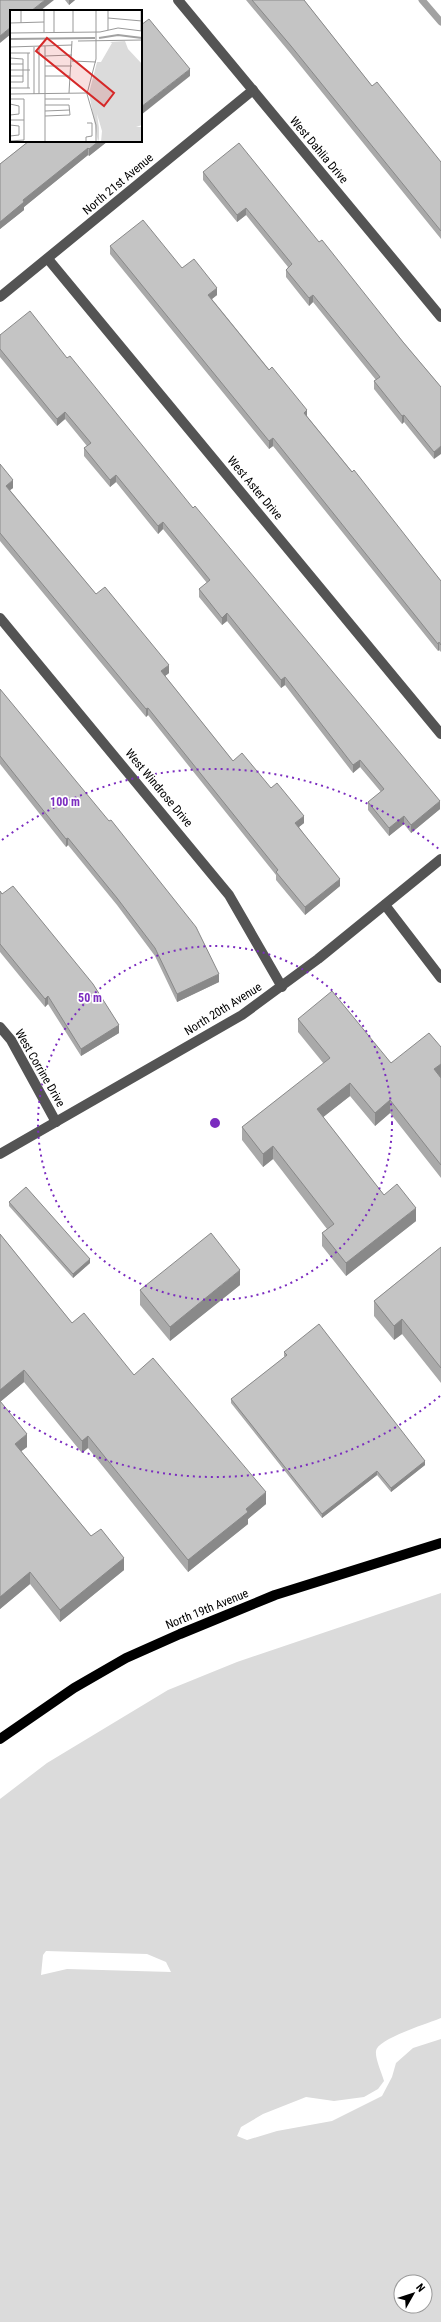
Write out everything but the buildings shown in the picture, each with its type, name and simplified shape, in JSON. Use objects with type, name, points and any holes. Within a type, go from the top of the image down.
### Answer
[{"type":"main road","name":"North 19th Avenue","points":[[0,1738],[74,1688],[126,1658],[180,1634],[275,1595],[441,1543]]},
{"type":"street","name":"West Dahlia Drive","points":[[178,0],[441,316]]},
{"type":"street","name":"North 21st Avenue","points":[[0,297],[253,90]]},
{"type":"street","name":"West Aster Drive","points":[[48,259],[441,734]]},
{"type":"street","name":"West Windrose Drive","points":[[0,618],[229,895],[282,987]]},
{"type":"street","name":"North 20th Avenue","points":[[0,1154],[242,1015],[282,987],[441,859]]},
{"type":"street","points":[[385,905],[441,978]]},
{"type":"street","name":"West Corrine Drive","points":[[0,1027],[11,1040],[56,1122]]},
{"type":"shaded area","points":[[441,1593],[441,2018],[415,2027],[385,2041],[379,2046],[376,2051],[377,2058],[384,2081],[378,2089],[364,2097],[334,2101],[306,2097],[263,2114],[241,2127],[237,2136],[247,2140],[277,2131],[332,2121],[382,2096],[392,2077],[396,2063],[413,2048],[441,2039],[441,2322],[0,2322],[0,1799],[47,1763],[168,1690],[237,1662]],"holes":[[[46,1951],[147,1954],[166,1962],[171,1972],[67,1969],[41,1975],[43,1955]]]},
{"type":"waterway","points":[[422,0],[441,22]]}]
